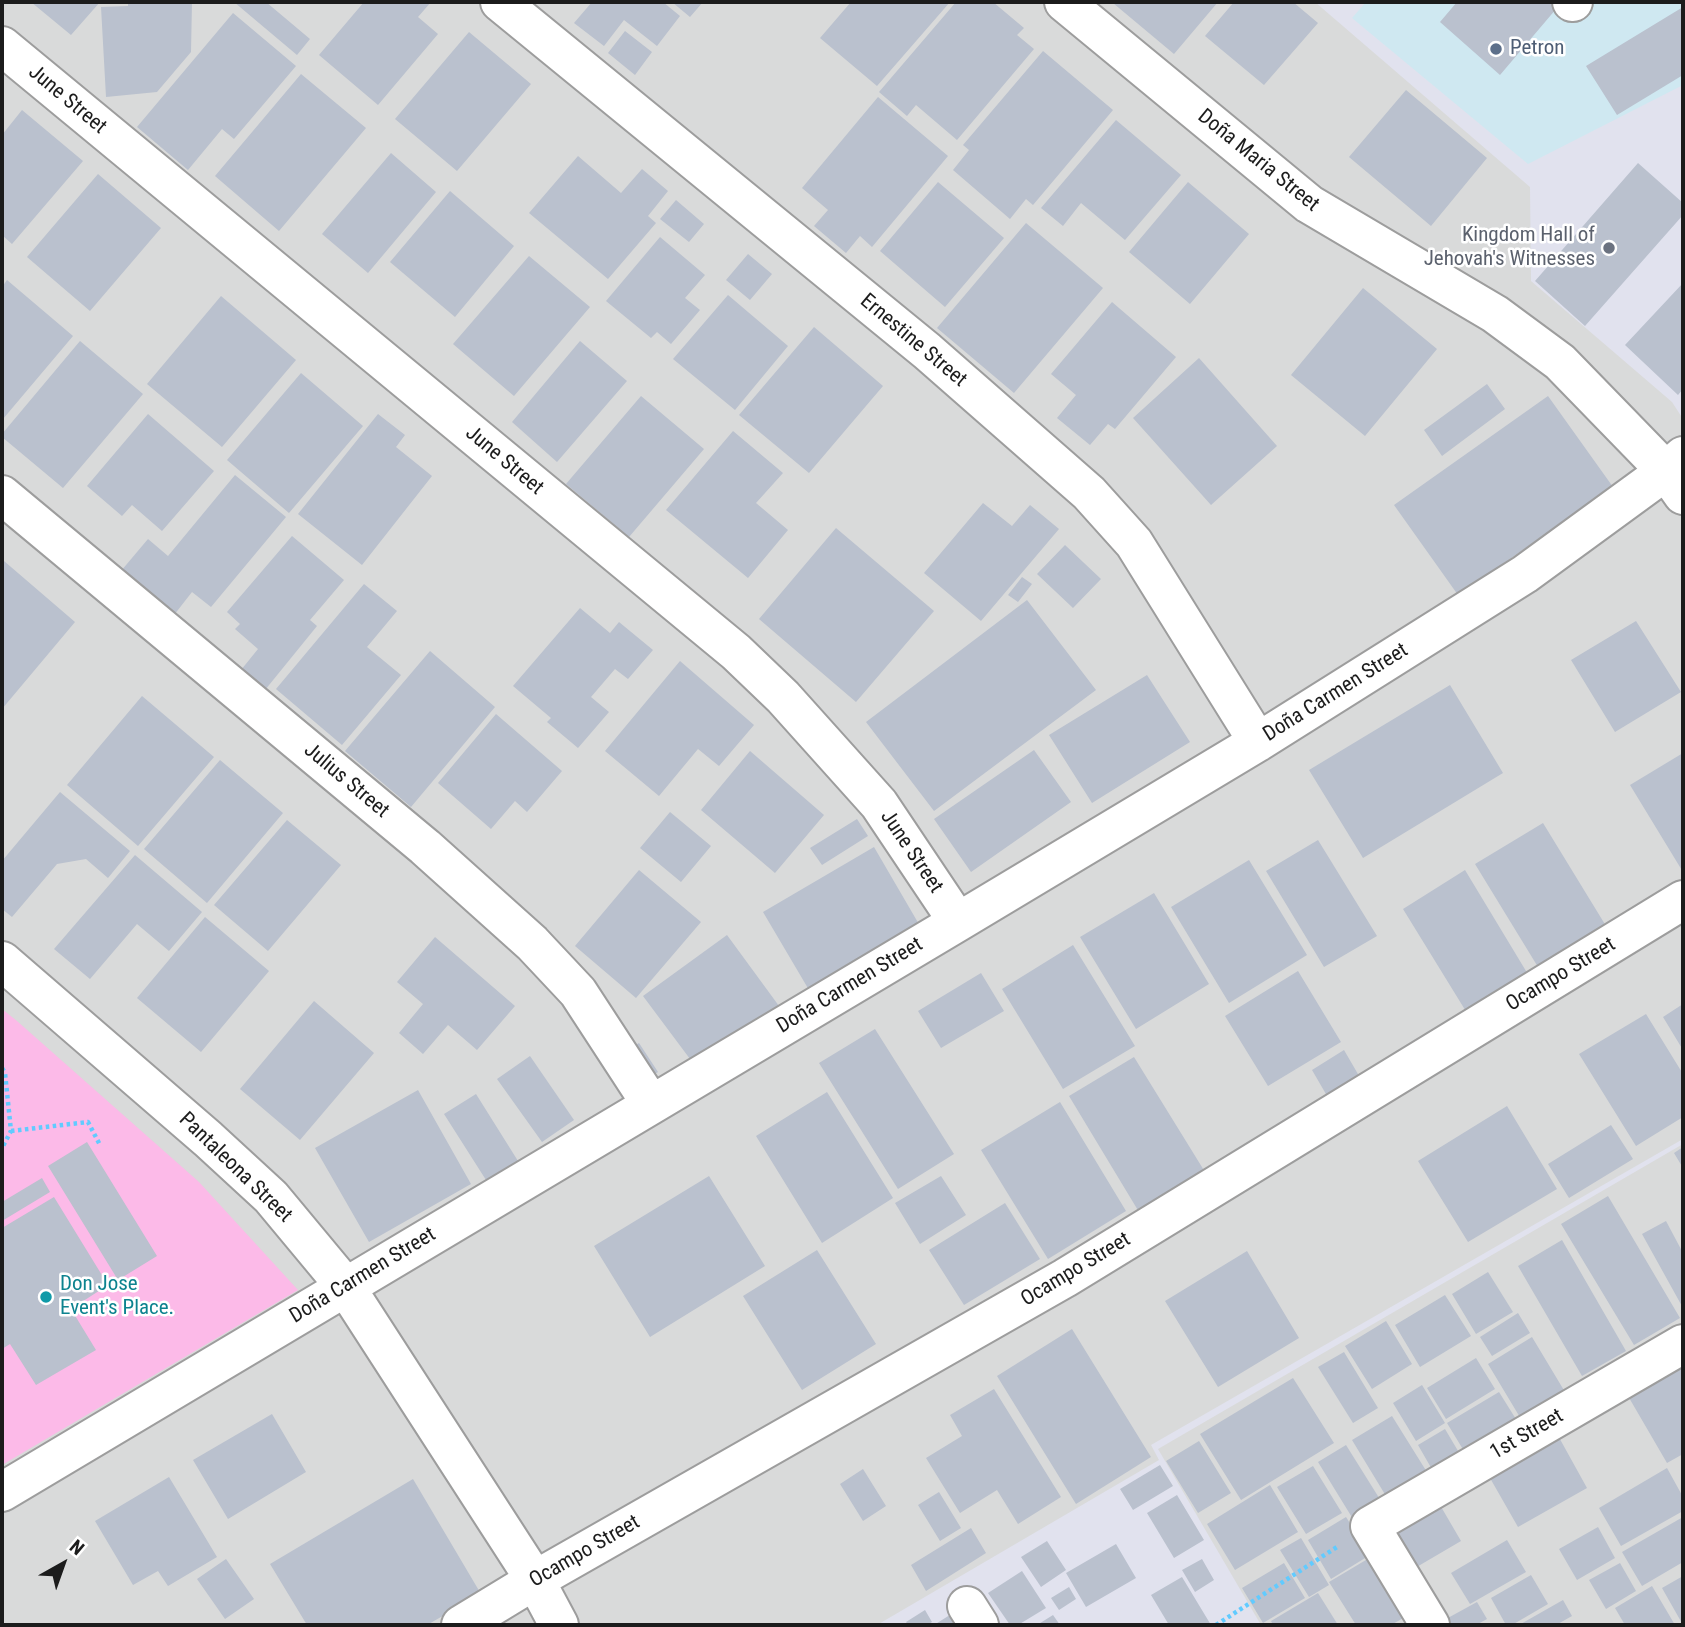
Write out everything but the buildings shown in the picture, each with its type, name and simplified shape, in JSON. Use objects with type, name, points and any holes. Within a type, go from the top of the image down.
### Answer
[{"type":"street","name":"Ernestine Street","points":[[500,2],[927,351],[1089,493],[1134,543],[1258,742]]},
{"type":"street","name":"Doña Maria Street","points":[[1064,2],[1309,204],[1495,314],[1560,362],[1678,474]]},
{"type":"street","name":"June Street","points":[[2,46],[736,652],[783,697],[879,804],[958,922]]},
{"type":"street","name":"Doña Carmen Street","points":[[2,1492],[1258,742],[1678,474]]},
{"type":"street","name":"Julius Street","points":[[2,495],[425,846],[532,943],[578,992],[651,1104]]},
{"type":"street","name":"Ocampo Street","points":[[461,1625],[1065,1278],[1683,900]]},
{"type":"street","name":"Pantaleona Street","points":[[2,961],[271,1196],[345,1286],[536,1580],[559,1625]]},
{"type":"street","name":"1st Street","points":[[1370,1526],[1683,1344]]},
{"type":"street","points":[[1370,1526],[1430,1625]]},
{"type":"path","points":[[2,1068],[5,1073],[11,1131],[2,1148]]},
{"type":"path","points":[[11,1131],[88,1122],[100,1145]]},
{"type":"path","points":[[1216,1625],[1370,1526]]},
{"type":"shaded area","points":[[2,2],[1315,2],[1530,187],[1531,281],[1672,402],[1683,419],[1683,1139],[1151,1445],[1159,1460],[877,1625],[2,1625]]},
{"type":"shaded area","name":"Petron","points":[[1366,2],[1683,2],[1683,85],[1528,164],[1352,18]]},
{"type":"shaded area","points":[[2,1009],[199,1182],[298,1290],[2,1465]]},
{"type":"shaded area","points":[[1683,1144],[1683,1625],[1261,1625],[1158,1449]]},
{"type":"place","name":"Petron","points":[[1496,49]]},
{"type":"place","name":"Kingdom Hall of Jehovah's Witnesses","points":[[1609,248]]},
{"type":"place","name":"Don Jose Event's Place.","points":[[46,1297]]}]
